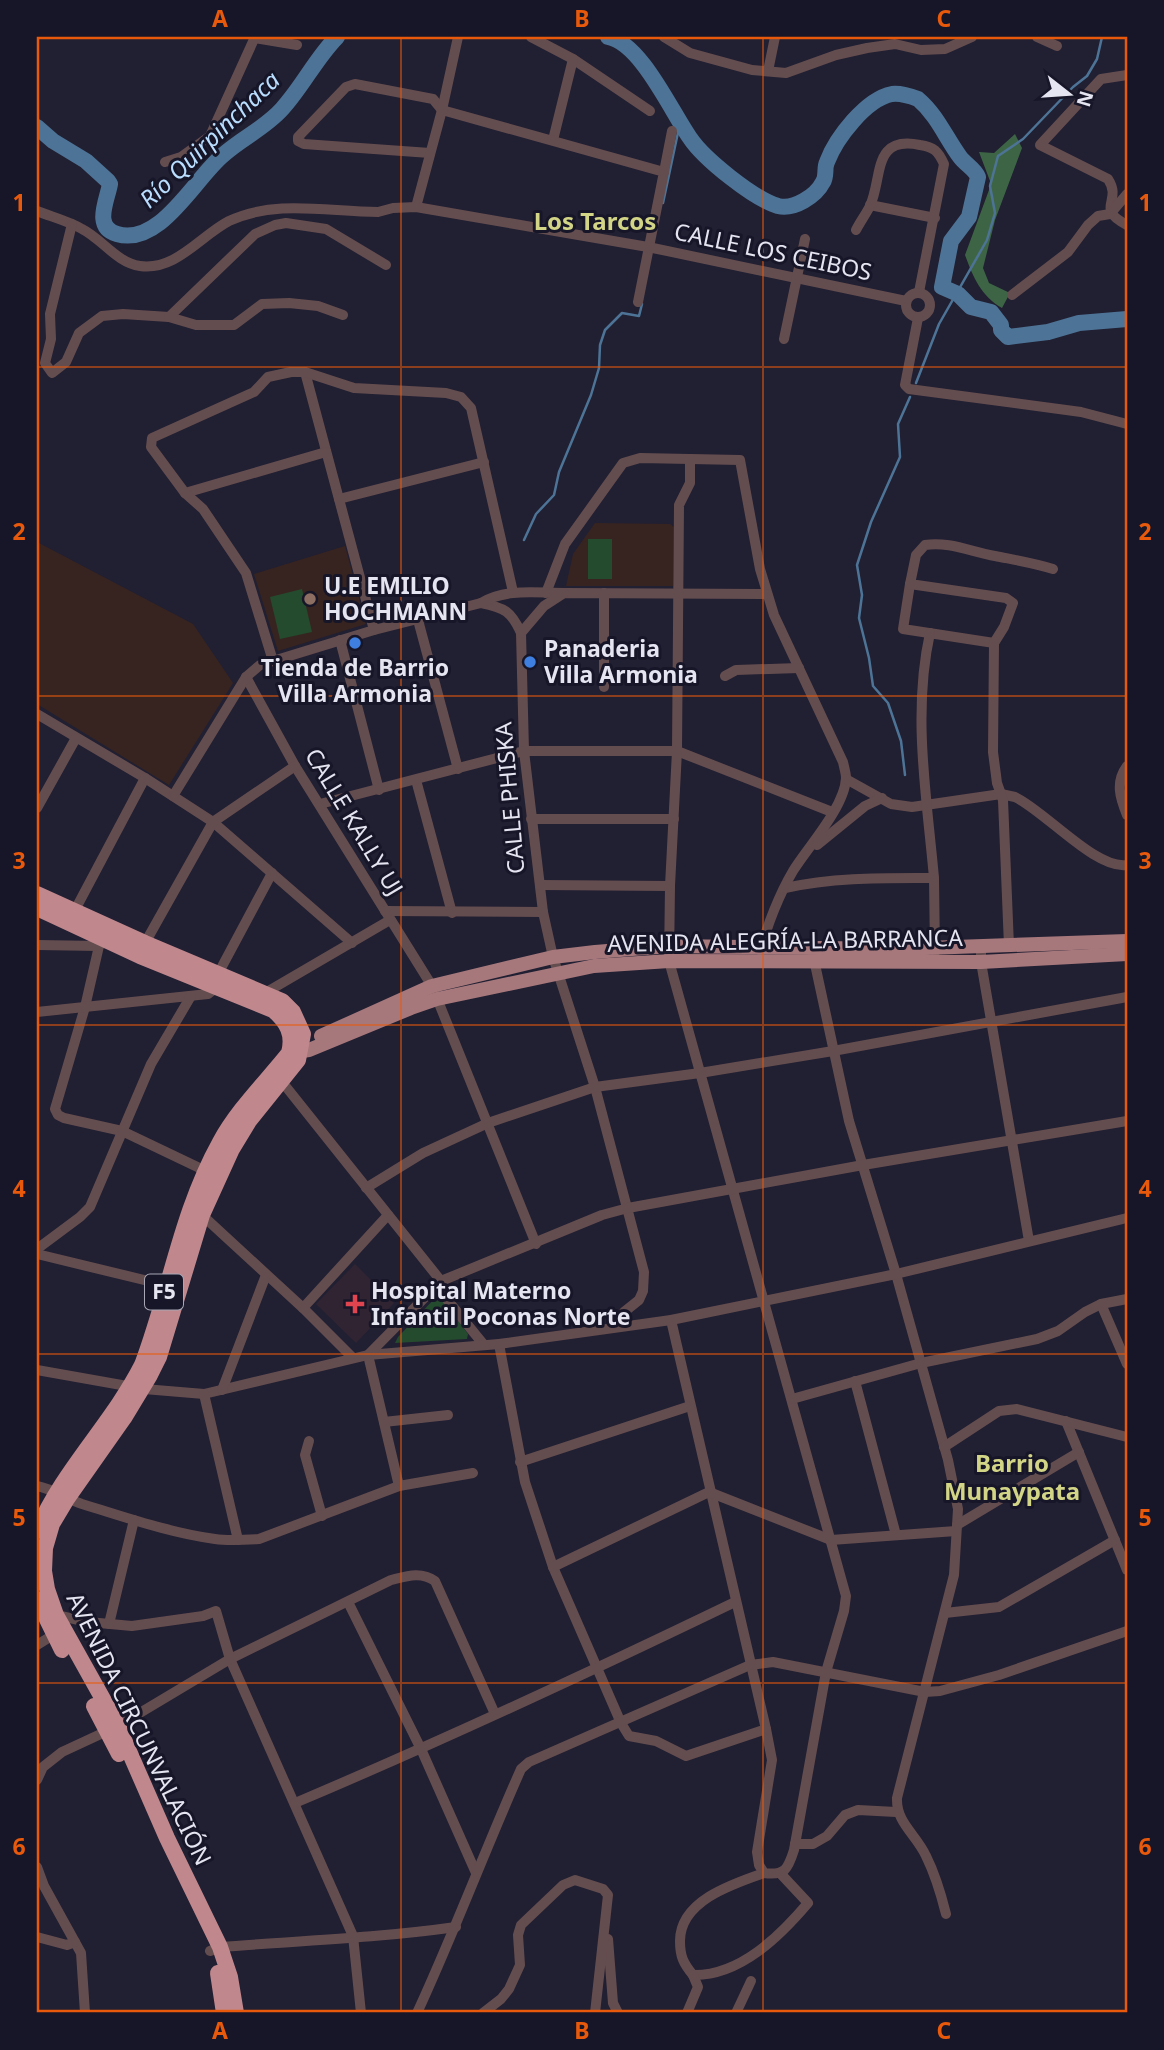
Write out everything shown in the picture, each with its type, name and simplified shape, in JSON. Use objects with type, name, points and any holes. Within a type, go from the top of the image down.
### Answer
[{"type":"highway","points":[[37,894],[262,999],[289,1027],[296,1048]]},
{"type":"highway","points":[[37,908],[102,943],[219,979]]},
{"type":"highway","name":"AVENIDA CIRCUNVALACIÓN","points":[[37,1531],[137,1388],[172,1287],[202,1216],[212,1174],[233,1121],[278,1077],[293,1069],[296,1048]]},
{"type":"highway","name":"AVENIDA CIRCUNVALACIÓN","points":[[172,1287],[191,1209],[212,1174]]},
{"type":"highway","name":"AVENIDA CIRCUNVALACIÓN","points":[[59,1632],[44,1571],[45,1548],[62,1496]]},
{"type":"highway","name":"AVENIDA CIRCUNVALACIÓN","points":[[37,1599],[59,1632],[113,1728],[230,1977],[236,2013]]},
{"type":"highway","name":"AVENIDA CIRCUNVALACIÓN","points":[[215,1949],[224,2013]]},
{"type":"main road","name":"AVENIDA ALEGRÍA-LA BARRANCA","points":[[981,954],[1009,946],[1127,941]]},
{"type":"main road","name":"AVENIDA ALEGRÍA-LA BARRANCA","points":[[435,993],[669,953]]},
{"type":"main road","name":"AVENIDA ALEGRÍA-LA BARRANCA","points":[[296,1048],[411,1007],[435,993],[553,957],[669,953],[1127,954]]},
{"type":"street","points":[[166,162],[181,157],[210,136],[254,37],[297,45]]},
{"type":"street","points":[[416,207],[458,37]]},
{"type":"street","points":[[531,37],[573,59],[650,111]]},
{"type":"street","points":[[664,37],[690,53],[752,70],[786,74],[836,55],[898,41],[921,50],[945,49],[972,37]]},
{"type":"street","points":[[768,71],[775,37]]},
{"type":"street","points":[[1037,37],[1057,46]]},
{"type":"street","points":[[553,140],[573,59]]},
{"type":"street","points":[[1127,75],[1101,79],[1040,145],[1108,179],[1113,192],[1110,214],[1127,225]]},
{"type":"street","points":[[430,153],[304,144],[298,141],[298,137],[346,88],[355,84],[433,99],[442,110],[664,172]]},
{"type":"street","points":[[638,302],[672,131]]},
{"type":"street","points":[[856,230],[870,205],[883,156],[892,147],[905,142],[932,147],[939,153],[944,164],[919,292]]},
{"type":"street","points":[[1012,295],[1068,252],[1098,216],[1110,214],[1127,194]]},
{"type":"street","points":[[870,205],[934,218]]},
{"type":"street","name":"CALLE LOS CEIBOS","points":[[37,211],[72,224],[94,236],[125,261],[145,267],[170,261],[228,222],[268,208],[355,212],[416,207],[648,247],[906,301]]},
{"type":"street","points":[[169,317],[255,234],[275,225],[286,223],[326,229],[386,265]]},
{"type":"street","points":[[72,224],[50,314],[51,339],[45,363],[52,373],[58,371],[66,362],[79,333],[102,316],[123,314],[169,317],[195,326],[234,325],[262,304],[289,303],[318,306],[343,315]]},
{"type":"street","points":[[784,339],[806,239]]},
{"type":"street","points":[[918,318],[908,313],[906,301],[913,293],[919,292],[925,294],[930,305],[929,311],[918,318],[905,384],[909,389],[1082,412],[1127,424]]},
{"type":"street","points":[[305,372],[374,630]]},
{"type":"street","points":[[273,661],[246,573],[203,509],[185,493],[150,447],[152,438],[254,392],[268,377],[305,372],[354,388],[446,393],[461,397],[471,408],[513,592]]},
{"type":"street","points":[[185,493],[327,452]]},
{"type":"street","points":[[546,593],[565,544],[623,463],[639,457],[740,460],[760,569],[774,615],[843,762],[846,779],[821,834],[794,869],[760,954]]},
{"type":"street","points":[[687,2013],[698,1987],[680,1953],[680,1931],[684,1918],[696,1906],[733,1884],[764,1873],[776,1875],[790,1862],[826,1672],[846,1596],[669,953],[677,751],[679,505],[690,482],[690,459]]},
{"type":"street","points":[[339,499],[484,463]]},
{"type":"street","points":[[994,643],[903,629],[916,555],[925,545],[937,543],[1054,569]]},
{"type":"street","points":[[910,584],[1006,598],[1013,603],[1004,627],[994,643],[993,752],[1004,820],[1009,946]]},
{"type":"street","points":[[173,796],[246,677],[261,665],[374,630],[481,603],[492,596],[513,592],[768,594]]},
{"type":"street","points":[[481,603],[501,608],[513,617],[521,634],[544,606],[564,593]]},
{"type":"street","points":[[604,593],[604,687]]},
{"type":"street","points":[[418,620],[458,769]]},
{"type":"street","name":"CALLE PHISKA","points":[[521,634],[524,751],[543,912],[557,972],[595,1087],[644,1272],[643,1291],[639,1300],[624,1312],[620,1326]]},
{"type":"street","points":[[930,634],[921,701],[934,878],[935,955]]},
{"type":"street","points":[[340,640],[379,790]]},
{"type":"street","points":[[725,676],[736,670],[799,668]]},
{"type":"street","name":"CALLE KALLY UJ","points":[[246,677],[295,766],[435,993],[536,1244]]},
{"type":"street","points":[[37,714],[213,822],[352,943]]},
{"type":"street","points":[[37,808],[76,738]]},
{"type":"street","points":[[320,804],[524,751],[677,751],[832,812]]},
{"type":"street","points":[[145,943],[213,822],[295,766]]},
{"type":"street","points":[[1127,766],[1121,774],[1127,814]]},
{"type":"street","points":[[75,910],[145,778]]},
{"type":"street","points":[[846,779],[891,804],[912,807],[1001,794],[1020,800],[1100,859],[1127,865]]},
{"type":"street","points":[[416,780],[452,913]]},
{"type":"street","points":[[804,856],[865,806],[882,799]]},
{"type":"street","points":[[531,819],[674,819]]},
{"type":"street","points":[[37,1012],[208,994],[219,979],[272,873]]},
{"type":"street","points":[[785,888],[815,881],[841,879],[934,878]]},
{"type":"street","points":[[540,885],[670,886]]},
{"type":"street","points":[[262,999],[352,943],[387,916],[543,912]]},
{"type":"street","points":[[37,945],[102,943],[55,1109],[58,1115],[122,1131],[212,1174]]},
{"type":"street","points":[[813,954],[849,1121],[896,1274],[944,1447],[958,1509],[954,1575],[897,1798],[896,1812],[925,1853],[940,1889],[946,1914]]},
{"type":"street","points":[[981,954],[1029,1241]]},
{"type":"street","points":[[37,1251],[90,1207],[151,1064],[191,996]]},
{"type":"street","points":[[366,1188],[424,1153],[488,1123],[595,1087],[834,1051],[1127,997]]},
{"type":"street","points":[[278,1077],[388,1215],[484,1345]]},
{"type":"street","points":[[368,1355],[438,1283],[603,1215],[628,1208],[863,1165],[1127,1121]]},
{"type":"street","points":[[303,1308],[388,1215]]},
{"type":"street","points":[[202,1216],[303,1308],[353,1358]]},
{"type":"street","points":[[37,1370],[137,1388],[204,1394],[368,1355],[499,1344],[671,1320],[896,1274],[1127,1218]]},
{"type":"street","points":[[37,1251],[172,1287]]},
{"type":"street","points":[[222,1390],[266,1275]]},
{"type":"street","points":[[792,1399],[921,1363],[1037,1339],[1058,1331],[1101,1304],[1127,1299]]},
{"type":"street","points":[[1101,1304],[1127,1364]]},
{"type":"street","points":[[671,1320],[772,1760],[757,1852],[759,1865],[764,1873]]},
{"type":"street","points":[[499,1344],[524,1482],[554,1567],[629,1737],[656,1741],[686,1756],[766,1729]]},
{"type":"street","points":[[368,1355],[399,1486]]},
{"type":"street","points":[[855,1381],[896,1535]]},
{"type":"street","points":[[204,1394],[238,1540]]},
{"type":"street","points":[[520,1462],[690,1406]]},
{"type":"street","points":[[944,1447],[999,1411],[1017,1409],[1127,1437]]},
{"type":"street","points":[[384,1422],[448,1415]]},
{"type":"street","points":[[1066,1421],[1127,1570]]},
{"type":"street","points":[[309,1441],[305,1455],[322,1516]]},
{"type":"street","points":[[554,1567],[709,1492],[831,1539],[957,1528],[1079,1452]]},
{"type":"street","points":[[37,1486],[134,1520],[216,1540],[238,1540],[259,1539],[399,1486],[472,1473]]},
{"type":"street","points":[[108,1624],[134,1520]]},
{"type":"street","points":[[945,1613],[999,1608],[1115,1541]]},
{"type":"street","points":[[37,1780],[43,1767],[62,1752],[113,1728],[230,1659],[391,1580],[418,1575],[427,1575],[435,1581],[495,1714]]},
{"type":"street","points":[[348,1602],[421,1749],[476,1873]]},
{"type":"street","points":[[295,1802],[421,1749],[735,1602]]},
{"type":"street","points":[[56,1615],[132,1626],[204,1616],[216,1611],[230,1659],[354,1936],[361,2013]]},
{"type":"street","points":[[417,2013],[456,1927],[521,1769],[528,1762],[750,1665],[773,1662],[925,1692],[940,1691],[999,1675],[1127,1631]]},
{"type":"street","points":[[37,1645],[59,1632]]},
{"type":"street","points":[[795,1844],[813,1844],[827,1836],[845,1815],[858,1810],[896,1812]]},
{"type":"street","points":[[37,1867],[44,1886],[81,1953],[85,2013]]},
{"type":"street","points":[[694,1975],[709,1975],[743,1959],[776,1938],[808,1903],[780,1873]]},
{"type":"street","points":[[483,2013],[509,1989],[520,1965],[518,1935],[521,1925],[564,1885],[575,1880],[603,1889],[608,1895],[595,2013]]},
{"type":"street","points":[[605,1923],[613,2003],[618,2013]]},
{"type":"street","points":[[215,1949],[354,1936],[400,1935],[456,1927]]},
{"type":"street","points":[[37,1937],[67,1945],[75,1942]]},
{"type":"street","points":[[736,2013],[751,1981]]},
{"type":"shaded area","points":[[595,523],[670,524],[674,527],[673,586],[566,586],[573,554]]},
{"type":"shaded area","points":[[37,542],[193,624],[233,683],[169,785],[37,704]]},
{"type":"shaded area","name":"U.E EMILIO HOCHMANN","points":[[345,546],[366,624],[278,651],[254,574]]},
{"type":"shaded area","name":"Hospital Materno Infantil Poconas Norte","points":[[355,1264],[394,1303],[356,1343],[316,1304]]},
{"type":"green space","points":[[1015,134],[1022,148],[995,220],[983,268],[989,283],[1010,293],[1002,308],[988,298],[971,271],[965,255],[989,190],[990,181],[979,152],[994,153]]},
{"type":"green space","points":[[588,539],[612,539],[612,579],[588,579]]},
{"type":"green space","points":[[302,589],[312,632],[280,639],[270,597]]},
{"type":"green space","points":[[438,1295],[468,1334],[467,1339],[395,1343],[398,1337]]},
{"type":"waterway","name":"Río Quirpinchaca","points":[[37,127],[53,141],[86,161],[108,181],[110,184],[103,213],[105,226],[117,234],[133,235],[162,221],[223,155],[275,116],[337,37]]},
{"type":"waterway","name":"Río Quirpinchaca","points":[[608,37],[620,42],[643,64],[690,138],[706,156],[743,187],[778,206],[791,206],[804,201],[820,187],[824,180],[826,164],[837,142],[853,121],[872,103],[892,94],[918,99],[978,177],[969,217],[951,241],[942,287],[958,294],[971,307],[991,312],[1008,337],[1048,332],[1079,323],[1127,319]]},
{"type":"waterway","points":[[916,383],[939,324],[987,240],[995,213],[990,186],[998,156],[1023,139],[1087,76],[1097,59],[1102,37]]},
{"type":"waterway","points":[[663,203],[680,123]]},
{"type":"waterway","points":[[524,540],[536,514],[554,495],[559,472],[591,395],[599,368],[600,345],[605,330],[622,313],[639,316],[642,304]]},
{"type":"waterway","points":[[905,775],[901,741],[888,703],[873,686],[859,618],[862,595],[857,565],[871,522],[900,457],[898,424],[910,397]]},
{"type":"place","name":"U.E EMILIO HOCHMANN","points":[[310,599]]},
{"type":"place","name":"Tienda de Barrio Villa Armonia","points":[[355,643]]},
{"type":"place","name":"Panaderia Villa Armonia","points":[[530,662]]},
{"type":"place","name":"Hospital Materno Infantil Poconas Norte","points":[[355,1304]]},
{"type":"district","name":"Los Tarcos","points":[[595,222]]},
{"type":"district","name":"Barrio Munaypata","points":[[1012,1478]]}]
